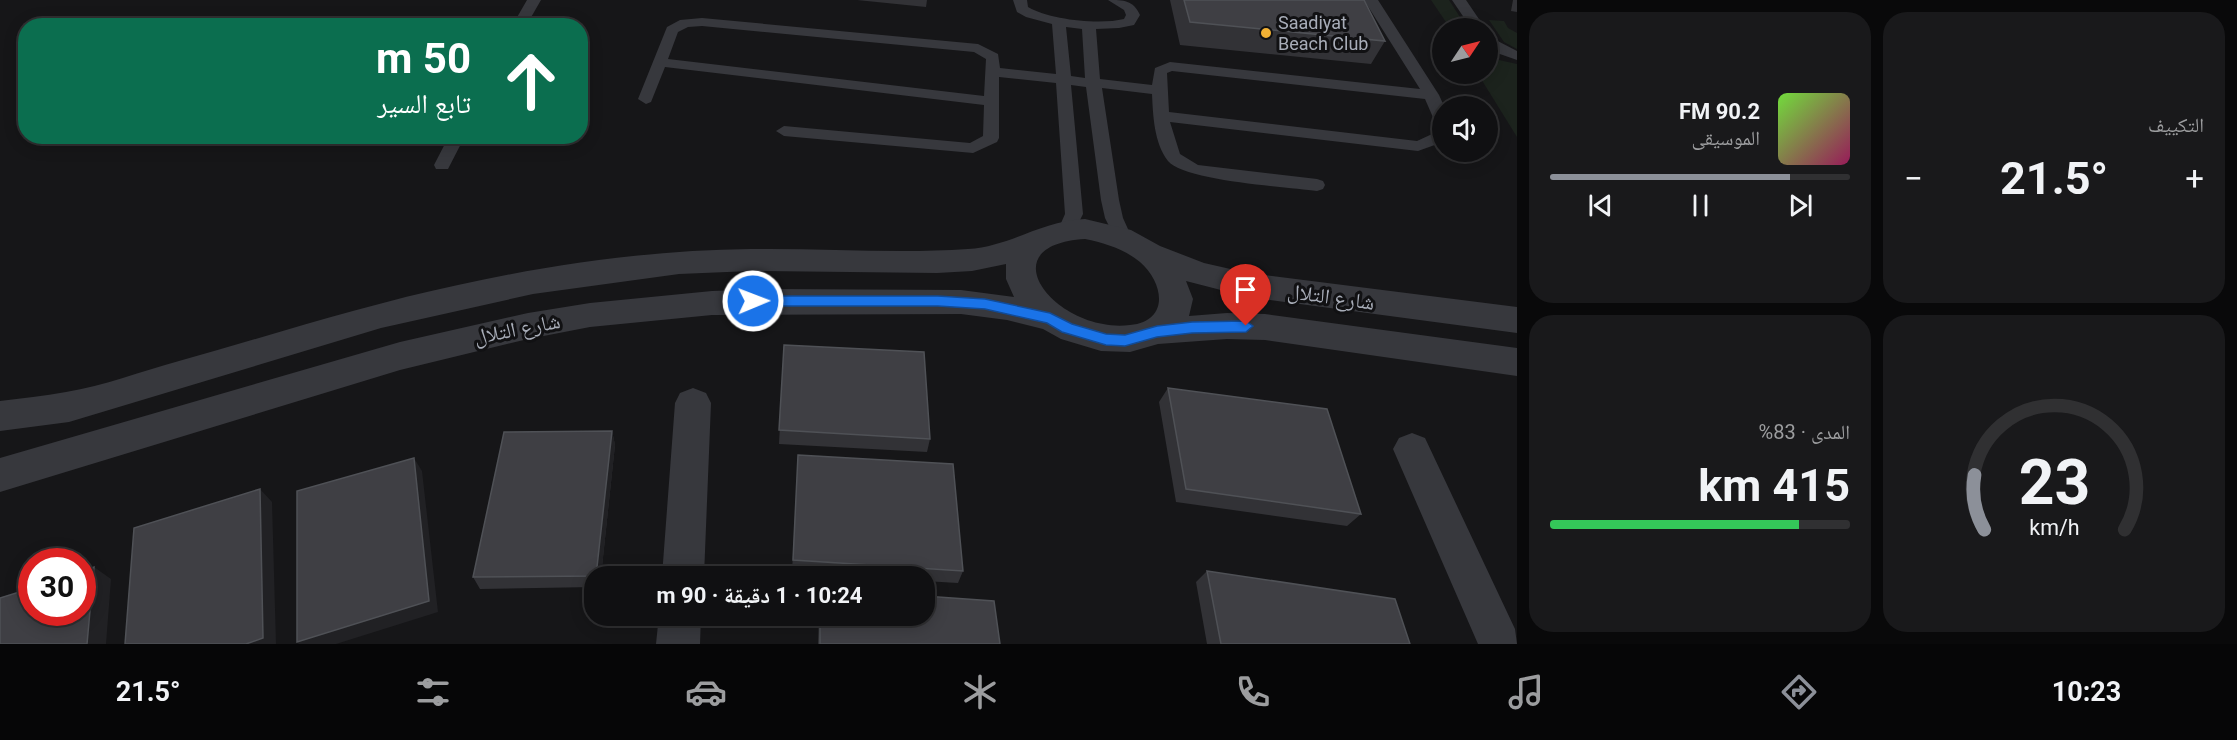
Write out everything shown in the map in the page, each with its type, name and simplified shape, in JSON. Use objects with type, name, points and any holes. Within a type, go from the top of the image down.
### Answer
[{"type":"street","points":[[1067,230],[1104,232],[1123,238],[1150,254],[1168,273],[1177,294],[1176,309],[1169,321],[1157,331],[1125,340],[1106,340],[1067,328],[1037,307],[1023,284],[1022,262],[1033,244],[1054,232],[1067,230]]},
{"type":"street","name":"شارع التلال","points":[[0,416],[28,414],[90,401],[381,316],[533,282],[638,268],[741,260],[937,262],[972,260],[996,256],[1033,244]]},
{"type":"street","name":"شارع التلال","points":[[1150,254],[1198,273],[1248,285],[1517,320]]},
{"type":"street","name":"شارع التلال","points":[[0,475],[400,356],[475,337],[590,315],[712,303],[938,301],[985,304],[1050,318]]},
{"type":"street","name":"شارع التلال","points":[[1157,331],[1227,326],[1265,327],[1517,362]]},
{"type":"street","points":[[683,566],[693,403]]},
{"type":"street","points":[[1412,449],[1500,644]]},
{"type":"street","points":[[678,644],[679,626]]},
{"type":"lane","points":[[524,18],[534,0]]},
{"type":"lane","points":[[1020,0],[1020,5],[1027,13],[1041,19],[1117,25],[1132,19],[1130,8],[1115,0]]},
{"type":"lane","points":[[1371,0],[1431,95]]},
{"type":"lane","points":[[1459,0],[1471,18]]},
{"type":"lane","points":[[1059,21],[1074,214],[1067,230]]},
{"type":"lane","points":[[646,99],[672,30],[685,23],[702,22],[978,48],[993,57],[991,138],[973,148],[784,131]]},
{"type":"lane","points":[[1089,24],[1093,81],[1112,209],[1123,238]]},
{"type":"lane","points":[[1498,47],[1517,56]]},
{"type":"lane","points":[[660,62],[991,101]]},
{"type":"lane","points":[[1317,185],[1195,170],[1179,163],[1172,156],[1161,116],[1160,71],[1170,66],[1431,95]]},
{"type":"lane","points":[[992,72],[1093,81],[1159,90]]},
{"type":"lane","points":[[1161,116],[1418,146],[1432,141]]},
{"type":"lane","points":[[442,165],[453,144]]},
{"type":"shaded area","points":[[1431,0],[1449,0],[1461,18],[1443,18]]},
{"type":"shaded area","points":[[1498,21],[1504,21],[1508,28],[1517,33],[1517,49],[1504,42],[1498,33]]},
{"type":"shaded area","points":[[1498,59],[1517,64],[1517,137],[1498,106],[1498,96],[1492,96],[1484,84],[1498,84]]},
{"type":"building","points":[[1184,0],[1364,0],[1385,41],[1190,22]]},
{"type":"building","points":[[784,345],[924,352],[930,439],[779,430]]},
{"type":"building","points":[[1168,388],[1327,409],[1361,514],[1186,489]]},
{"type":"building","points":[[612,431],[597,566],[584,566],[584,576],[473,577],[504,432]]},
{"type":"building","points":[[798,455],[953,464],[963,571],[935,569],[935,566],[886,566],[793,560]]},
{"type":"building","points":[[414,458],[429,601],[297,642],[297,491]]},
{"type":"building","points":[[260,489],[263,638],[246,644],[125,644],[134,528]]},
{"type":"building","points":[[1207,571],[1395,599],[1410,644],[1221,644]]},
{"type":"building","points":[[18,592],[18,626],[89,626],[87,644],[0,644],[0,598]]},
{"type":"building","points":[[935,597],[994,601],[1000,644],[820,644],[820,626],[935,626]]},
{"type":"place","name":"Saadiyat Beach Club","points":[[1266,33]]},
{"type":"route","points":[[753,301],[938,301],[985,304],[1050,318],[1086,336],[1106,340],[1125,340],[1157,331],[1192,327],[1246,326]]}]
